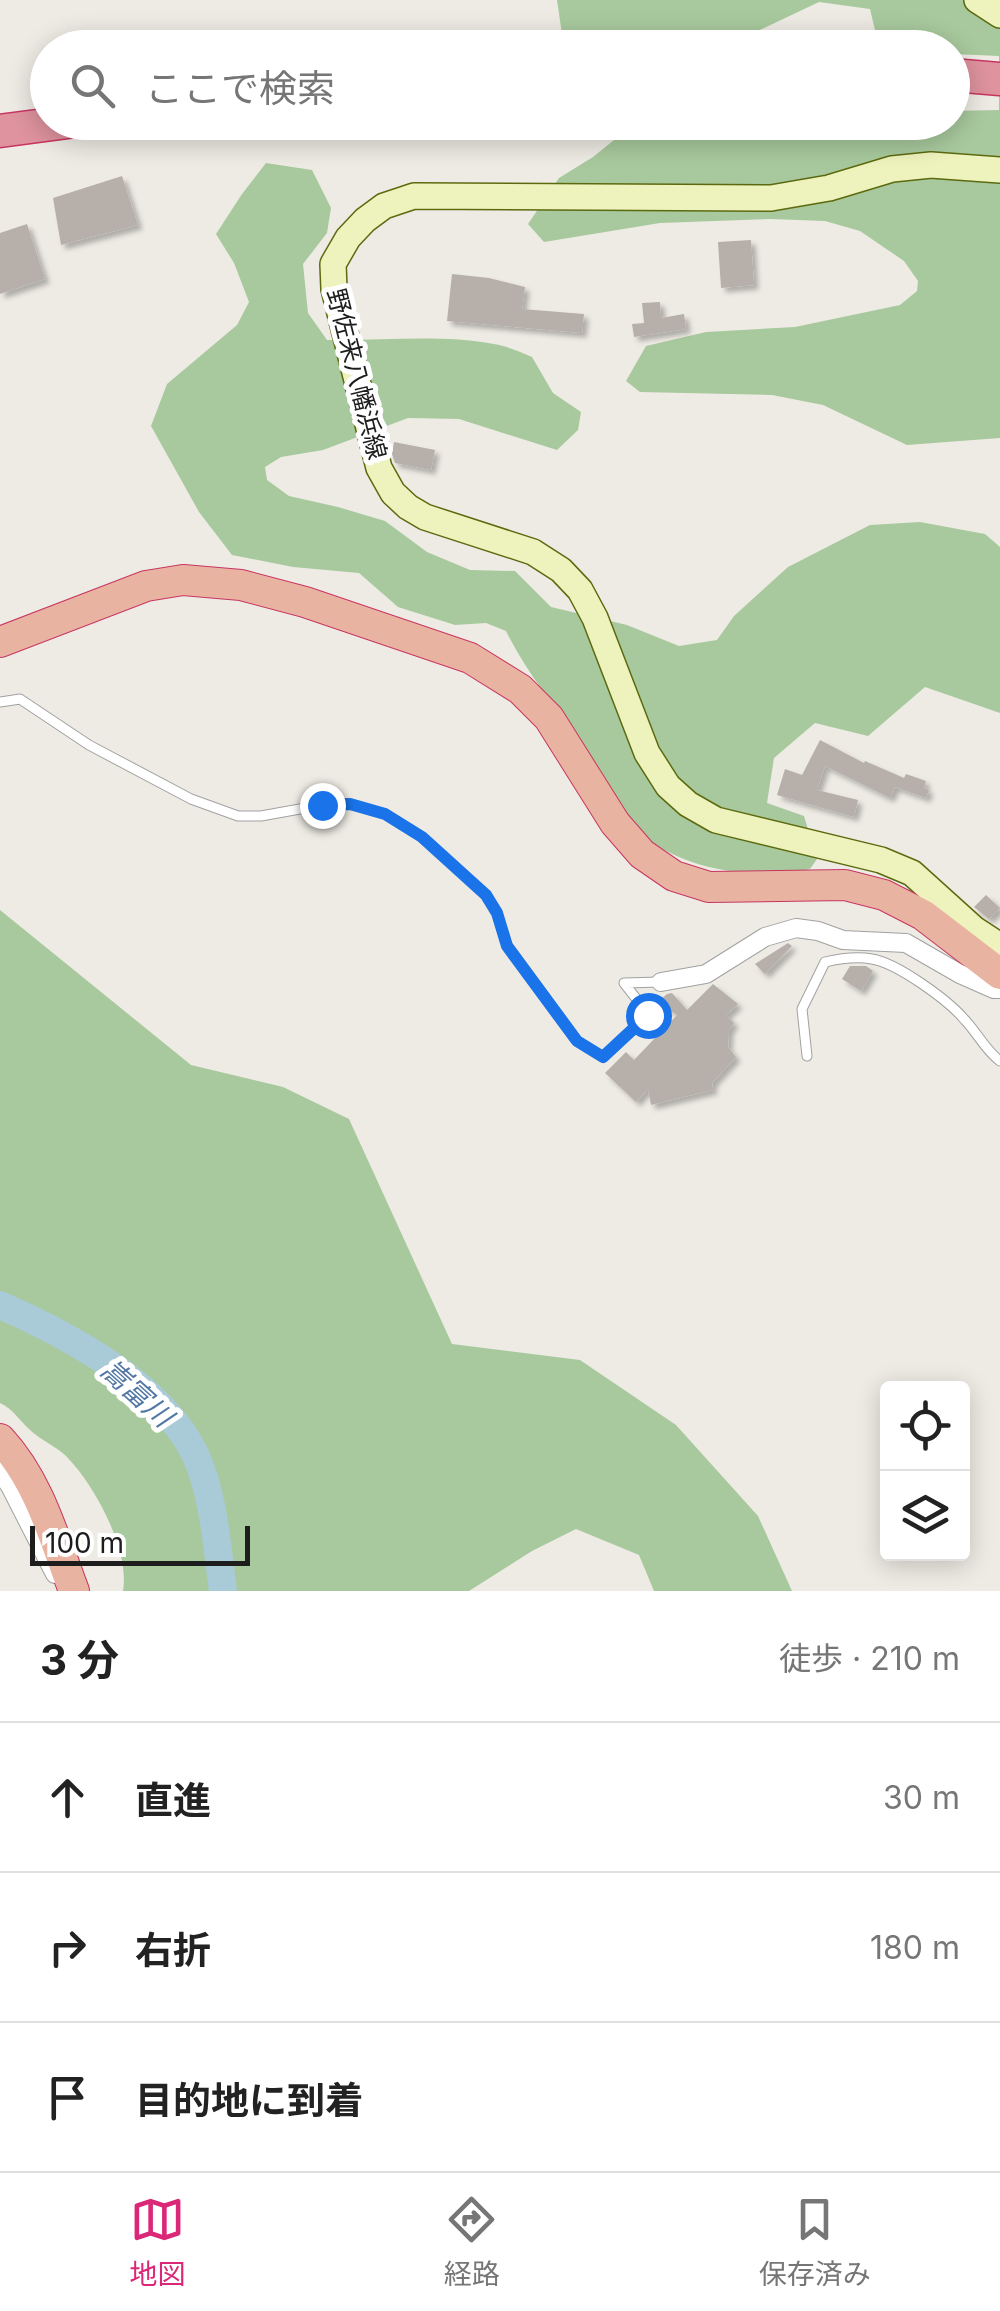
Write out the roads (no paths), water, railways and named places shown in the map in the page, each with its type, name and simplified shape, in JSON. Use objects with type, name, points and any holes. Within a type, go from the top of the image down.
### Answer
[{"type":"highway","points":[[970,76],[1000,78]]},
{"type":"highway","points":[[0,131],[30,127]]},
{"type":"highway","points":[[0,642],[146,586],[183,580],[241,585],[305,602],[470,658],[520,689],[549,718],[615,823],[642,854],[674,876],[709,886],[845,885],[884,894],[922,915],[1000,974]]},
{"type":"highway","points":[[0,1439],[17,1457],[34,1486],[74,1590]]},
{"type":"main road","points":[[977,0],[1000,15]]},
{"type":"main road","name":"野佐来八幡浜線","points":[[1000,170],[931,164],[892,169],[828,188],[771,198],[414,196],[384,206],[365,220],[348,238],[334,264],[334,289],[380,468],[393,492],[426,517],[533,552],[562,570],[580,590],[595,618],[648,753],[668,786],[688,804],[716,820],[882,860],[912,873],[974,929],[1000,946]]},
{"type":"street","points":[[661,982],[706,974],[766,937],[796,928],[818,930],[843,940],[906,943],[960,974],[1000,989]]},
{"type":"street","points":[[0,1471],[61,1586],[74,1590]]},
{"type":"lane","points":[[0,702],[20,699],[90,745],[192,799],[238,816],[350,804],[385,814],[422,837],[486,895],[497,913],[507,946],[577,1041],[603,1057],[648,1015],[624,982],[661,982]]},
{"type":"lane","points":[[807,1056],[802,1008],[825,962],[849,957],[877,960],[953,1006],[1000,1061]]},
{"type":"waterway","name":"嵩富川","points":[[0,1305],[54,1331],[110,1365],[160,1405],[180,1429],[195,1454],[207,1487],[223,1591]]}]
